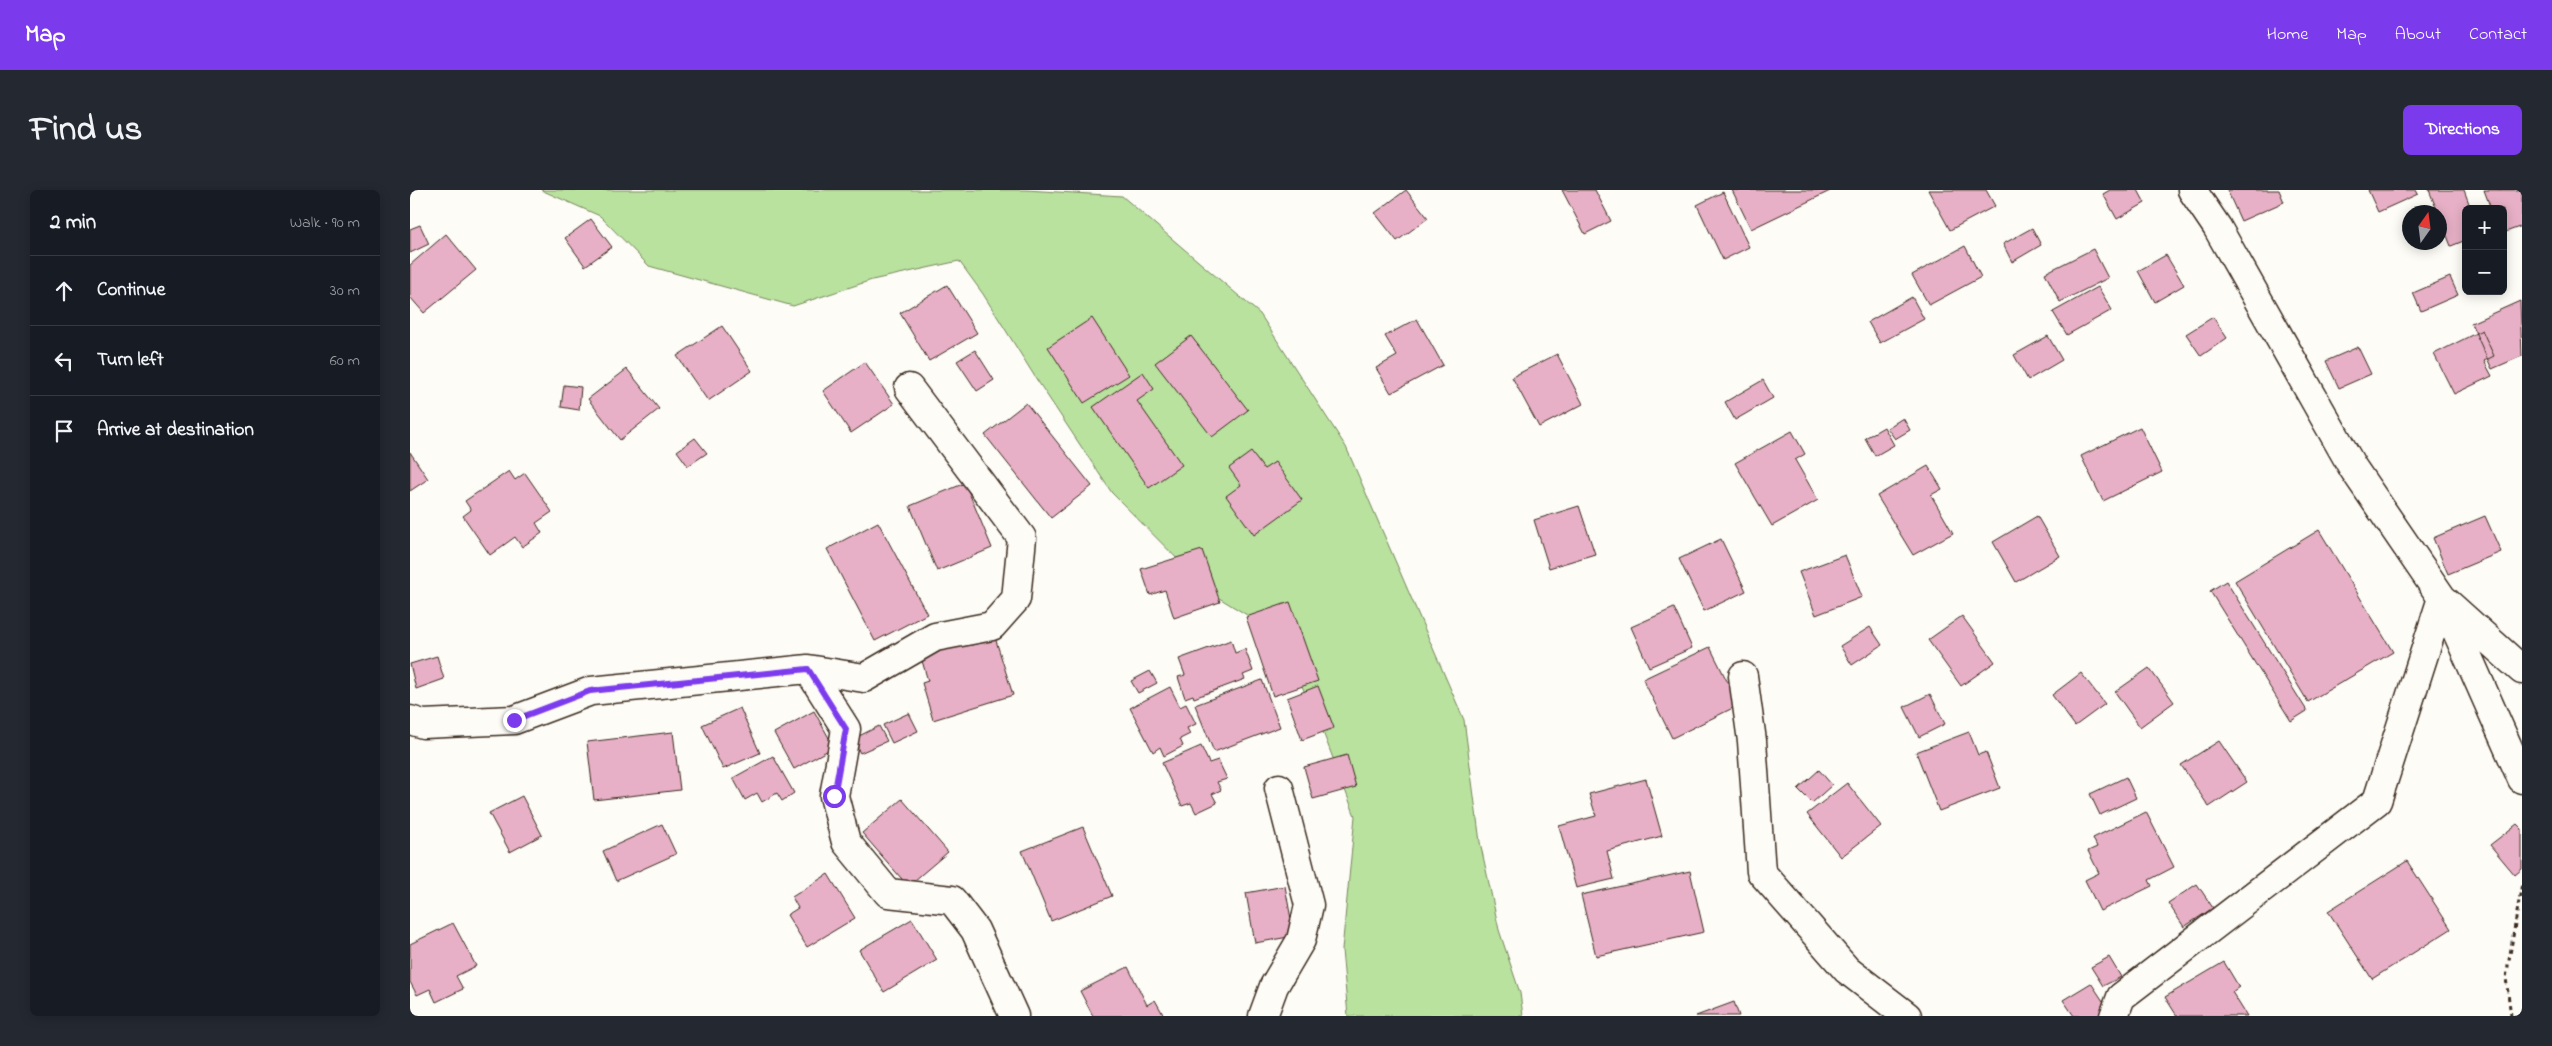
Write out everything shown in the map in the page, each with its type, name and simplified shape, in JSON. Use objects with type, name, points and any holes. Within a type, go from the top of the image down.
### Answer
[{"type":"street","points":[[2192,190],[2218,227],[2353,468],[2442,598],[2522,779]]},
{"type":"street","points":[[410,720],[423,724],[514,720],[590,691],[808,669],[864,678],[935,637],[992,626],[1016,599],[1022,538],[908,388]]},
{"type":"street","points":[[2442,598],[2522,670]]},
{"type":"street","points":[[2114,1016],[2121,997],[2377,801],[2442,598]]},
{"type":"street","points":[[808,669],[846,729],[834,796],[846,842],[888,893],[952,900],[975,930],[1014,1016]]},
{"type":"street","points":[[1743,676],[1752,741],[1761,872],[1847,970],[1907,1016]]},
{"type":"street","points":[[1263,1016],[1274,986],[1301,940],[1309,905],[1279,788]]},
{"type":"path","points":[[2511,1016],[2506,978],[2522,883]]},
{"type":"green space","points":[[541,190],[1026,190],[1122,196],[1260,314],[1346,447],[1464,720],[1480,842],[1499,930],[1520,993],[1523,1016],[1348,1016],[1342,950],[1355,816],[1323,732],[1278,634],[1211,593],[1112,493],[983,294],[959,261],[872,280],[793,306],[649,266],[600,216]]},
{"type":"building","points":[[1406,190],[1428,218],[1397,241],[1375,213]]},
{"type":"building","points":[[1562,190],[1595,190],[1611,221],[1585,234]]},
{"type":"building","points":[[1732,190],[1830,190],[1830,191],[1751,229]]},
{"type":"building","points":[[1928,190],[1986,190],[1995,206],[1950,230]]},
{"type":"building","points":[[2110,190],[2138,190],[2145,203],[2117,219],[2103,194]]},
{"type":"building","points":[[2227,190],[2279,190],[2284,202],[2241,221]]},
{"type":"building","points":[[2368,190],[2416,190],[2418,194],[2378,212]]},
{"type":"building","points":[[2429,190],[2464,190],[2470,205],[2462,205],[2462,242],[2451,246],[2447,236],[2447,205],[2435,205]]},
{"type":"building","points":[[2484,190],[2522,190],[2522,226],[2507,232],[2507,205],[2490,205]]},
{"type":"building","points":[[1723,192],[1749,247],[1723,260],[1697,205]]},
{"type":"building","points":[[591,219],[612,247],[585,266],[565,238]]},
{"type":"building","points":[[420,225],[429,244],[410,253],[410,229]]},
{"type":"building","points":[[2032,228],[2041,245],[2012,262],[2003,244]]},
{"type":"building","points":[[446,234],[476,270],[424,313],[410,297],[410,265]]},
{"type":"building","points":[[1965,246],[1981,277],[1929,305],[1912,275]]},
{"type":"building","points":[[2093,249],[2108,278],[2060,302],[2045,273]]},
{"type":"building","points":[[2166,255],[2184,285],[2155,302],[2138,271]]},
{"type":"building","points":[[2450,277],[2458,295],[2421,311],[2413,293]]},
{"type":"building","points":[[947,285],[977,333],[929,361],[900,313]]},
{"type":"building","points":[[2098,287],[2112,310],[2067,335],[2053,312]]},
{"type":"building","points":[[1912,297],[1924,319],[1880,343],[1868,322]]},
{"type":"building","points":[[2520,301],[2522,356],[2492,369],[2471,323]]},
{"type":"building","points":[[2213,317],[2227,338],[2201,356],[2186,334]]},
{"type":"building","points":[[1092,318],[1129,375],[1084,403],[1048,347]]},
{"type":"building","points":[[1417,319],[1443,365],[1391,393],[1376,368],[1397,356],[1385,336]]},
{"type":"building","points":[[722,326],[752,371],[708,401],[677,356]]},
{"type":"building","points":[[2482,330],[2494,356],[2484,361],[2492,376],[2454,394],[2434,354]]},
{"type":"building","points":[[1191,336],[1248,410],[1212,437],[1155,363]]},
{"type":"building","points":[[2048,336],[2062,360],[2028,380],[2014,355]]},
{"type":"building","points":[[2358,347],[2371,374],[2339,388],[2326,361]]},
{"type":"building","points":[[975,350],[994,380],[977,391],[957,361]]},
{"type":"building","points":[[1557,354],[1583,404],[1539,427],[1512,377]]},
{"type":"building","points":[[865,362],[894,404],[851,433],[823,391]]},
{"type":"building","points":[[627,369],[659,409],[620,440],[588,399]]},
{"type":"building","points":[[1143,372],[1154,389],[1137,401],[1182,465],[1149,488],[1093,407]]},
{"type":"building","points":[[1763,380],[1773,398],[1735,420],[1725,402]]},
{"type":"building","points":[[564,385],[581,387],[579,410],[561,407]]},
{"type":"building","points":[[1026,403],[1092,486],[1051,518],[985,435]]},
{"type":"building","points":[[1903,418],[1910,430],[1895,439],[1887,428]]},
{"type":"building","points":[[1884,427],[1894,445],[1875,456],[1865,438]]},
{"type":"building","points":[[2140,427],[2162,472],[2103,501],[2081,456]]},
{"type":"building","points":[[1792,431],[1805,454],[1795,460],[1818,500],[1772,526],[1735,463]]},
{"type":"building","points":[[695,438],[707,453],[688,466],[677,451]]},
{"type":"building","points":[[410,452],[428,479],[410,491]]},
{"type":"building","points":[[1251,452],[1264,469],[1275,462],[1302,500],[1254,535],[1226,496],[1241,485],[1229,468]]},
{"type":"building","points":[[1928,466],[1942,489],[1931,495],[1953,533],[1913,555],[1877,496]]},
{"type":"building","points":[[509,471],[515,480],[525,473],[552,512],[536,523],[542,533],[522,547],[515,537],[490,555],[463,516],[471,510],[465,501]]},
{"type":"building","points":[[965,483],[992,548],[937,571],[910,506]]},
{"type":"building","points":[[1579,506],[1595,554],[1549,568],[1534,520]]},
{"type":"building","points":[[2037,516],[2060,556],[2016,582],[1993,542]]},
{"type":"building","points":[[2485,516],[2501,552],[2448,574],[2433,538]]},
{"type":"building","points":[[878,522],[927,614],[875,641],[827,549]]},
{"type":"building","points":[[2319,530],[2393,652],[2308,702],[2235,581]]},
{"type":"building","points":[[1721,539],[1746,591],[1704,611],[1679,559]]},
{"type":"building","points":[[1202,550],[1220,602],[1174,618],[1165,590],[1150,595],[1141,569]]},
{"type":"building","points":[[1845,555],[1862,597],[1816,615],[1799,572]]},
{"type":"building","points":[[2226,581],[2307,711],[2291,721],[2210,591]]},
{"type":"building","points":[[1290,602],[1318,681],[1273,696],[1246,617]]},
{"type":"building","points":[[1674,608],[1692,648],[1649,667],[1631,627]]},
{"type":"building","points":[[1962,616],[1995,662],[1961,686],[1928,640]]},
{"type":"building","points":[[1870,627],[1882,645],[1852,665],[1840,646]]},
{"type":"building","points":[[993,631],[1013,695],[933,720],[922,683],[928,681],[920,654]]},
{"type":"building","points":[[1231,640],[1235,653],[1245,649],[1253,671],[1243,675],[1245,679],[1194,698],[1193,695],[1185,698],[1178,677],[1185,675],[1179,659]]},
{"type":"building","points":[[1710,647],[1739,705],[1672,738],[1643,679]]},
{"type":"building","points":[[437,656],[444,679],[416,689],[410,664]]},
{"type":"building","points":[[2149,668],[2174,702],[2140,727],[2115,692]]},
{"type":"building","points":[[1150,671],[1157,683],[1138,693],[1131,681]]},
{"type":"building","points":[[2081,673],[2105,704],[2075,726],[2052,695]]},
{"type":"building","points":[[1262,680],[1280,727],[1214,752],[1195,705]]},
{"type":"building","points":[[1318,686],[1334,728],[1302,740],[1287,698]]},
{"type":"building","points":[[1170,687],[1180,707],[1186,704],[1196,724],[1187,728],[1190,734],[1180,739],[1183,746],[1164,756],[1160,747],[1153,752],[1130,708]]},
{"type":"building","points":[[1930,694],[1945,724],[1919,737],[1904,707]]},
{"type":"building","points":[[740,708],[760,753],[723,769],[702,725]]},
{"type":"building","points":[[814,711],[834,747],[794,769],[774,733]]},
{"type":"building","points":[[909,713],[918,731],[892,743],[883,725]]},
{"type":"building","points":[[879,726],[887,741],[860,753],[853,739]]},
{"type":"building","points":[[673,732],[680,790],[594,800],[587,742]]},
{"type":"building","points":[[1969,732],[1978,755],[1986,752],[2000,788],[1939,811],[1916,752]]},
{"type":"building","points":[[2219,741],[2247,782],[2209,807],[2181,765]]},
{"type":"building","points":[[1201,746],[1209,763],[1218,760],[1227,779],[1217,782],[1221,790],[1212,794],[1217,803],[1196,813],[1191,803],[1182,806],[1162,763]]},
{"type":"building","points":[[1347,755],[1356,787],[1313,799],[1304,767]]},
{"type":"building","points":[[773,756],[794,793],[782,801],[777,793],[762,802],[757,793],[745,800],[733,778]]},
{"type":"building","points":[[1819,770],[1832,785],[1812,803],[1798,789]]},
{"type":"building","points":[[2126,777],[2136,798],[2100,815],[2090,794]]},
{"type":"building","points":[[1646,779],[1662,836],[1607,851],[1614,879],[1576,888],[1559,826],[1596,816],[1589,794]]},
{"type":"building","points":[[1847,783],[1881,826],[1841,857],[1807,814]]},
{"type":"building","points":[[522,796],[542,835],[510,852],[489,813]]},
{"type":"building","points":[[902,799],[948,852],[908,886],[862,833]]},
{"type":"building","points":[[2146,812],[2174,867],[2149,880],[2152,886],[2100,911],[2085,880],[2099,873],[2088,851],[2097,847],[2093,838]]},
{"type":"building","points":[[662,824],[676,854],[616,881],[603,851]]},
{"type":"building","points":[[2517,824],[2522,829],[2522,869],[2515,875],[2490,845]]},
{"type":"building","points":[[1083,827],[1112,896],[1051,921],[1022,851]]},
{"type":"building","points":[[2407,861],[2451,929],[2372,979],[2328,911]]},
{"type":"building","points":[[1690,871],[1704,932],[1596,956],[1581,895]]},
{"type":"building","points":[[828,874],[855,918],[807,947],[787,915],[798,908],[792,897]]},
{"type":"building","points":[[2197,884],[2213,908],[2184,927],[2168,903]]},
{"type":"building","points":[[1285,886],[1294,936],[1255,943],[1246,893]]},
{"type":"building","points":[[912,919],[937,960],[884,992],[859,950]]},
{"type":"building","points":[[453,923],[476,966],[456,976],[463,989],[436,1002],[430,989],[417,995],[410,982],[410,944]]},
{"type":"building","points":[[2109,957],[2121,977],[2103,986],[2091,967]]},
{"type":"building","points":[[2224,962],[2239,987],[2232,992],[2247,1016],[2177,1016],[2165,997]]},
{"type":"building","points":[[1128,967],[1147,1005],[1155,1000],[1164,1016],[1093,1016],[1080,991]]},
{"type":"building","points":[[2091,983],[2109,1010],[2099,1016],[2074,1016],[2063,1000]]},
{"type":"building","points":[[1734,1002],[1739,1016],[1696,1016]]},
{"type":"route","points":[[514,720],[590,691],[808,669],[846,729],[834,796]]}]
